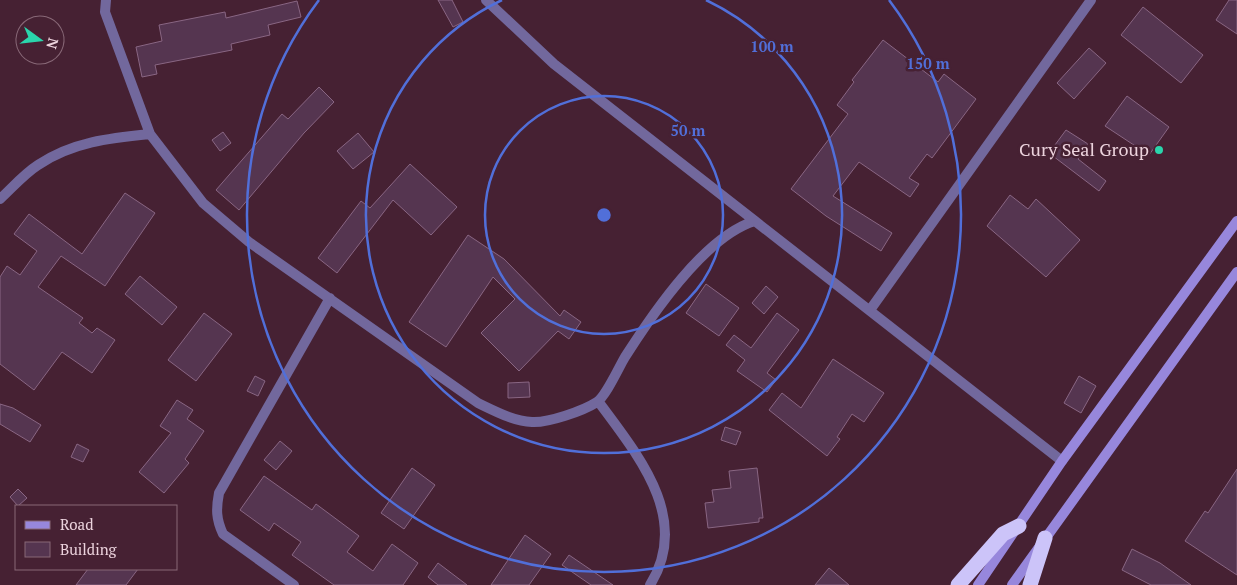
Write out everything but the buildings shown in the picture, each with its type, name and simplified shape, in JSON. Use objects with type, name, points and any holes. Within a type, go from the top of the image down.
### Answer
[{"type":"highway","points":[[958,585],[1003,534],[1019,526]]},
{"type":"highway","points":[[1030,585],[1045,538]]},
{"type":"main road","points":[[978,585],[1062,461],[1237,221]]},
{"type":"main road","points":[[1012,585],[1237,272]]},
{"type":"street","points":[[106,0],[105,12],[150,134],[202,203],[249,242],[461,393],[515,420],[533,422],[554,419],[598,401],[635,342],[690,270],[708,250],[729,233],[755,221]]},
{"type":"street","points":[[486,0],[554,64],[1062,461]]},
{"type":"street","points":[[870,310],[1091,0]]},
{"type":"street","points":[[0,199],[36,166],[57,153],[95,141],[150,134]]},
{"type":"street","points":[[294,585],[223,534],[217,522],[216,509],[219,493],[330,298]]},
{"type":"street","points":[[598,401],[641,460],[662,508],[666,533],[664,557],[650,585]]},
{"type":"place","name":"Cury Seal Group","points":[[1159,150]]}]
